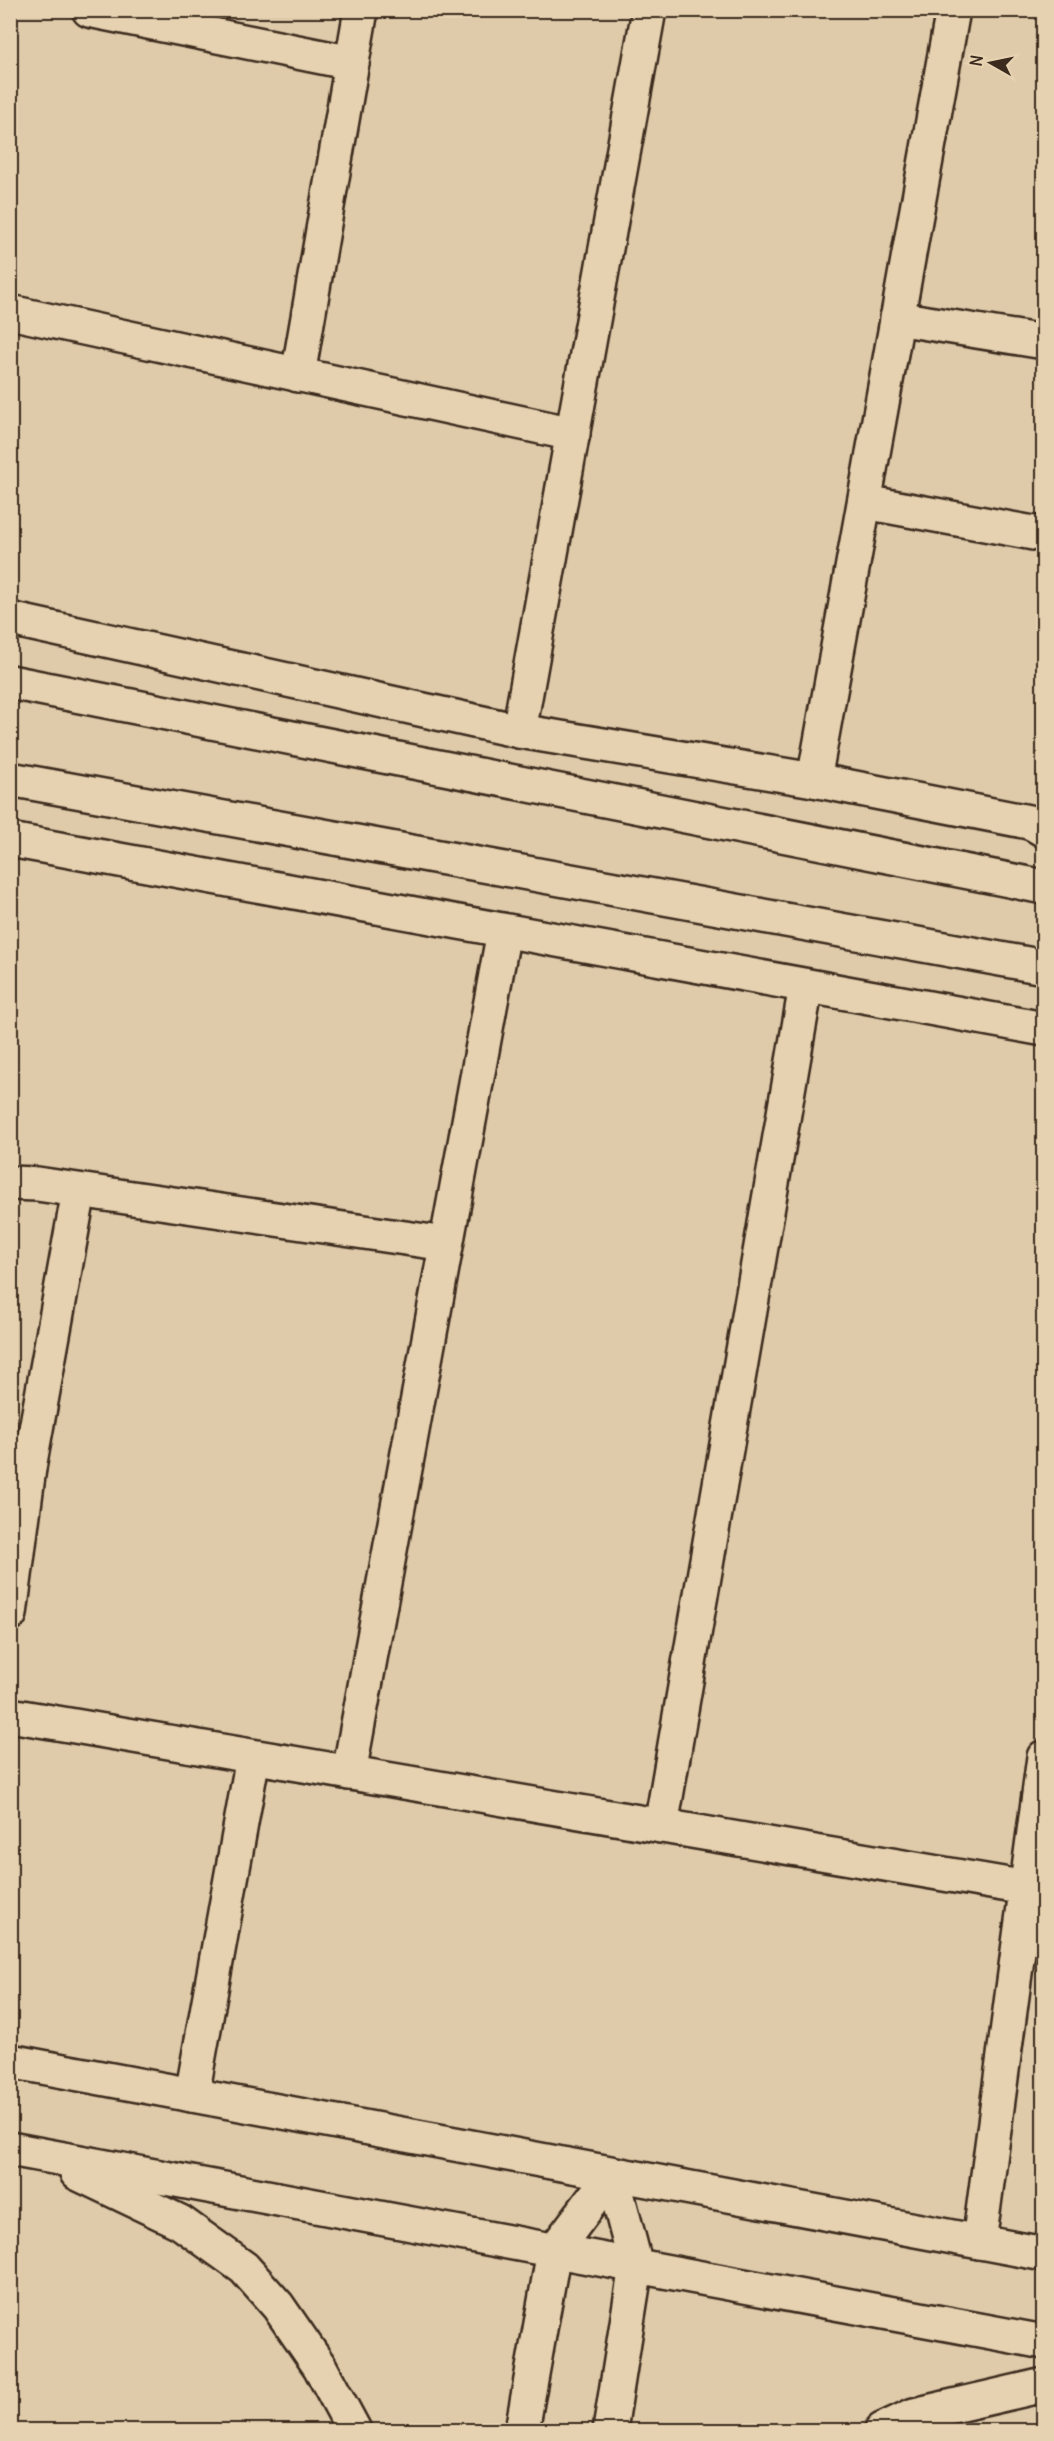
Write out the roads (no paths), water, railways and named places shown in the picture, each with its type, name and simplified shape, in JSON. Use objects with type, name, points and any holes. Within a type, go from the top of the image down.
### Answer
[{"type":"street","points":[[88,10],[352,63]]},
{"type":"street","points":[[298,375],[361,10]]},
{"type":"street","points":[[519,731],[650,10]]},
{"type":"street","points":[[814,780],[953,10]]},
{"type":"street","points":[[10,312],[573,434]]},
{"type":"street","points":[[897,318],[1044,342]]},
{"type":"street","points":[[865,502],[1044,536]]},
{"type":"street","points":[[10,619],[519,731],[814,780],[1040,826]]},
{"type":"street","points":[[10,682],[1044,887]]},
{"type":"street","points":[[10,779],[1044,968]]},
{"type":"street","points":[[10,840],[1044,1029]]},
{"type":"street","points":[[349,1773],[504,931]]},
{"type":"street","points":[[660,1826],[806,986]]},
{"type":"street","points":[[10,1183],[37,1184],[446,1244]]},
{"type":"street","points":[[10,1614],[20,1471],[79,1191]]},
{"type":"street","points":[[10,1715],[1026,1888]]},
{"type":"street","points":[[192,2095],[253,1756]]},
{"type":"street","points":[[979,2242],[1044,1757]]},
{"type":"street","points":[[10,2061],[1044,2254]]},
{"type":"street","points":[[24,2152],[1044,2342]]},
{"type":"street","points":[[24,2152],[180,2222],[244,2268],[278,2306],[320,2367],[354,2430]]},
{"type":"street","points":[[522,2430],[554,2251],[612,2174]]},
{"type":"street","points":[[610,2430],[636,2266],[612,2174]]},
{"type":"street","points":[[882,2430],[914,2415],[1044,2385]]}]
